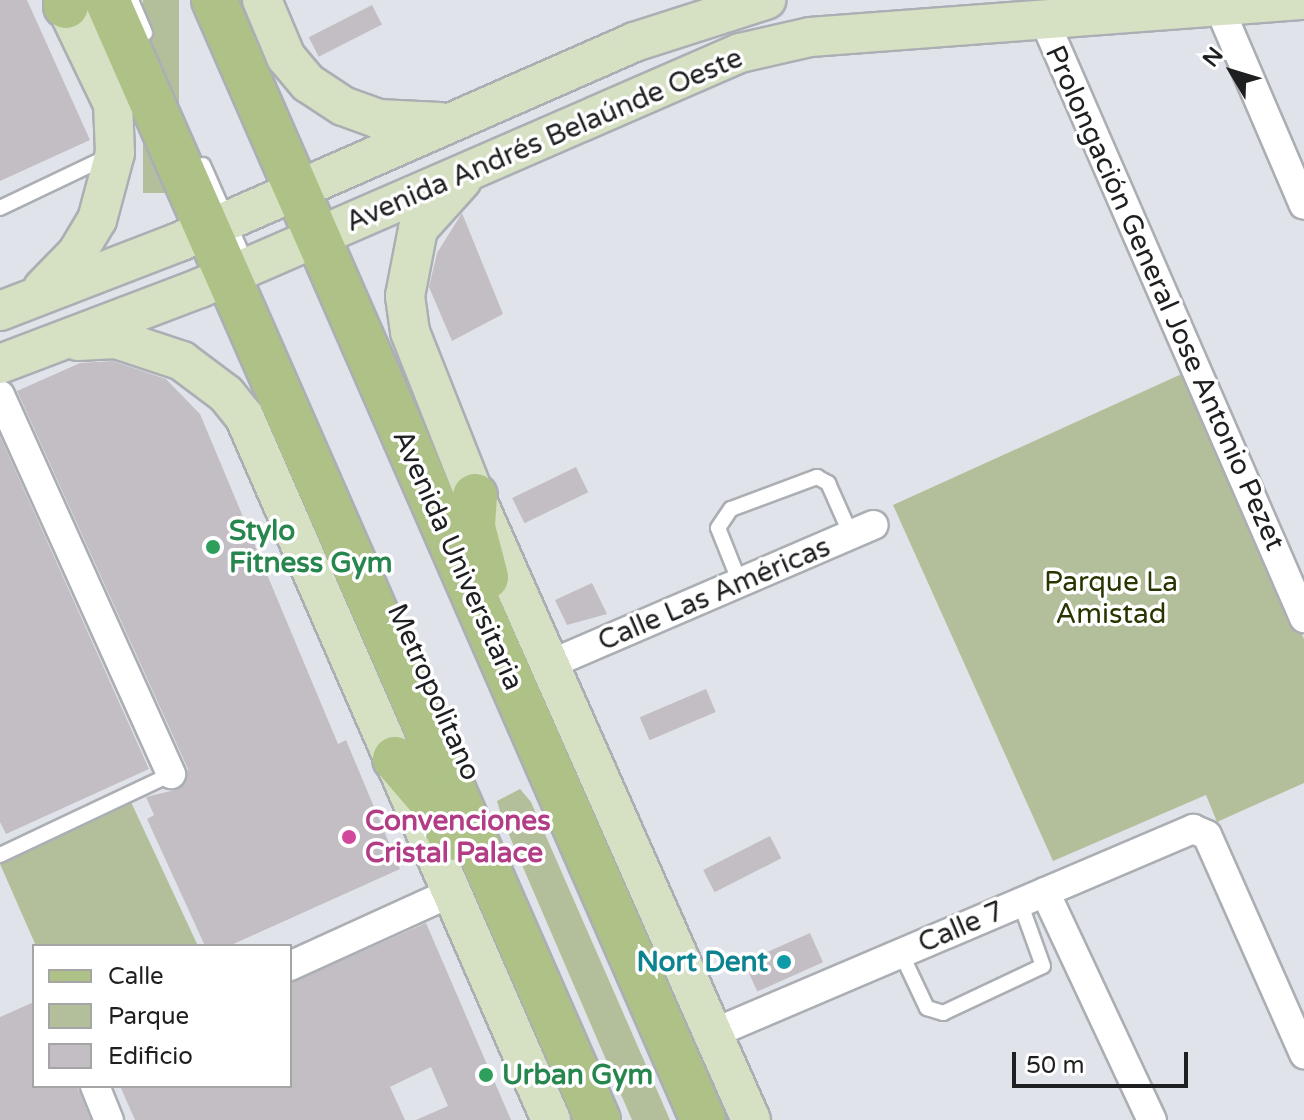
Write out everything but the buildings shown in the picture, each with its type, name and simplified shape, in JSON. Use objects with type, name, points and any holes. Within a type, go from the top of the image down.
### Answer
[{"type":"main road","name":"Avenida Universitaria","points":[[214,0],[283,196],[304,245],[502,662],[703,1120]]},
{"type":"main road","points":[[76,1],[217,225],[243,277],[517,934],[598,1120]]},
{"type":"main road","points":[[475,496],[473,527],[502,662]]},
{"type":"main road","points":[[395,759],[432,802],[488,905],[517,934]]},
{"type":"street","points":[[262,0],[286,57],[308,83],[343,106],[378,119],[455,122]]},
{"type":"street","name":"Avenida Andrés Belaúnde Oeste","points":[[0,311],[217,225],[634,42],[766,0]]},
{"type":"street","name":"Avenida Andrés Belaúnde Oeste","points":[[0,364],[243,277],[304,245],[740,53],[810,37],[1045,22],[1304,0]]},
{"type":"street","points":[[36,295],[77,253],[97,220],[115,153],[113,104],[76,1]]},
{"type":"street","points":[[1219,7],[1304,205]]},
{"type":"street","name":"Prolongación General Jose Antonio Pezet","points":[[1045,22],[1304,618]]},
{"type":"street","points":[[634,42],[642,67],[658,87]]},
{"type":"street","points":[[578,68],[592,90],[598,114]]},
{"type":"street","name":"Avenida Universitaria","points":[[472,170],[418,229],[405,296],[410,332],[475,496],[553,663],[751,1120]]},
{"type":"street","points":[[59,341],[116,339],[148,347],[207,378],[244,416],[551,1120]]},
{"type":"street","points":[[0,395],[171,774]]},
{"type":"street","name":"Calle Las Américas","points":[[553,663],[862,530]]},
{"type":"street","name":"Calle 7","points":[[714,1033],[1193,829],[1207,835],[1304,1054]]},
{"type":"street","points":[[292,965],[450,893]]},
{"type":"street","points":[[1032,897],[1152,1120]]},
{"type":"street","points":[[96,1088],[109,1120]]},
{"type":"lane","points":[[131,0],[150,43]]},
{"type":"lane","points":[[194,144],[217,225]]},
{"type":"lane","points":[[0,208],[115,153]]},
{"type":"lane","points":[[740,583],[718,528],[731,509],[817,477],[828,483],[862,530]]},
{"type":"lane","points":[[0,855],[171,774]]},
{"type":"lane","points":[[901,953],[932,1012],[969,1002],[1043,966],[1032,897]]},
{"type":"green space","points":[[143,0],[179,0],[179,193],[143,193]]},
{"type":"green space","name":"Parque La Amistad","points":[[1186,372],[1304,639],[1304,783],[1217,822],[1206,795],[1053,861],[893,505]]},
{"type":"green space","points":[[520,789],[531,802],[670,1120],[632,1120],[503,821],[497,801]]},
{"type":"green space","points":[[131,802],[197,944],[35,944],[0,864]]},
{"type":"place","name":"Stylo Fitness Gym","points":[[213,547]]},
{"type":"place","name":"Convenciones Cristal Palace","points":[[349,837]]},
{"type":"place","name":"Nort Dent","points":[[784,962]]},
{"type":"place","name":"Urban Gym","points":[[486,1075]]}]
